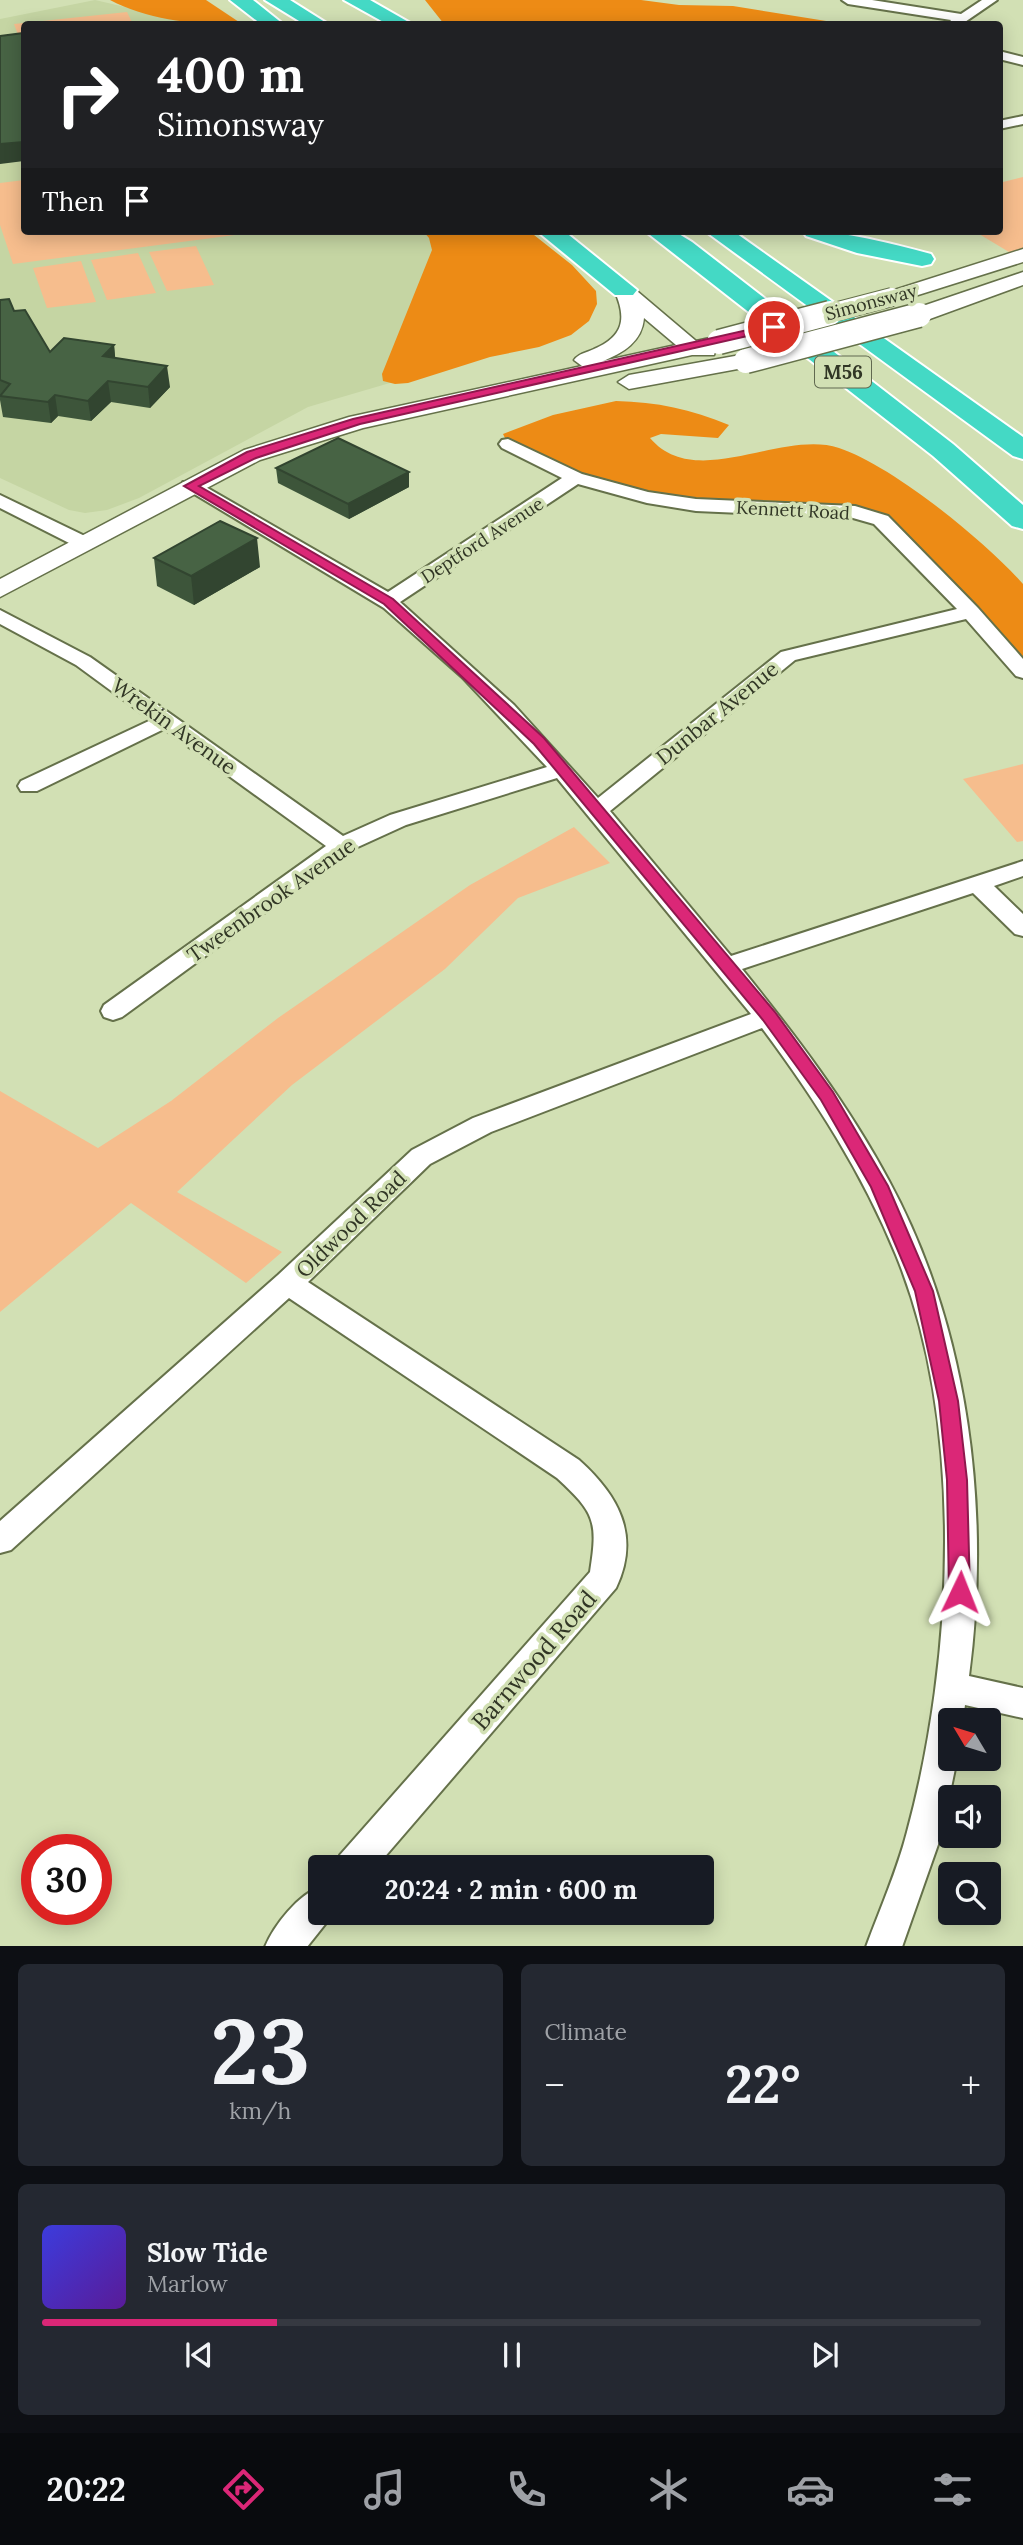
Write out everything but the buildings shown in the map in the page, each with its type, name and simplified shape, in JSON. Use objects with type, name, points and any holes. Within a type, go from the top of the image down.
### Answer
[{"type":"highway","points":[[240,0],[268,21]]},
{"type":"highway","points":[[275,0],[313,21]]},
{"type":"highway","points":[[346,3],[366,21]]},
{"type":"highway","points":[[346,3],[394,21]]},
{"type":"highway","points":[[554,235],[624,290]]},
{"type":"highway","name":"M56","points":[[664,235],[683,247],[932,442],[1023,520]]},
{"type":"highway","name":"M56","points":[[723,235],[1023,450]]},
{"type":"highway","points":[[819,235],[900,288]]},
{"type":"highway","points":[[825,235],[866,248],[922,259]]},
{"type":"street","points":[[848,0],[958,21],[991,0]]},
{"type":"street","points":[[1003,56],[1023,61]]},
{"type":"street","points":[[1003,124],[1023,120]]},
{"type":"street","points":[[922,259],[1023,253]]},
{"type":"street","name":"Simonsway","points":[[0,589],[252,455],[307,436],[692,348],[733,351],[900,288],[1023,253]]},
{"type":"street","name":"Simonsway","points":[[471,397],[578,390],[733,351],[794,339],[825,340],[919,314],[1023,278]]},
{"type":"street","points":[[900,288],[941,307]]},
{"type":"street","points":[[624,290],[692,348]]},
{"type":"street","points":[[471,397],[602,355],[616,347],[625,340],[636,321],[634,309],[624,290]]},
{"type":"street","name":"Kennett Road","points":[[508,444],[575,478],[647,497],[696,505],[855,512],[881,520],[971,612],[1023,671]]},
{"type":"street","name":"Deptford Avenue","points":[[388,601],[575,478]]},
{"type":"street","points":[[190,486],[388,601],[539,741],[560,770],[597,810],[769,1016],[827,1096],[879,1186],[924,1291],[948,1401],[957,1480],[962,1568],[953,1687],[927,1824],[884,1946]]},
{"type":"street","points":[[0,501],[84,542]]},
{"type":"street","name":"Dunbar Avenue","points":[[597,810],[788,656],[971,612]]},
{"type":"street","name":"Wrekin Avenue","points":[[0,616],[83,661],[341,846]]},
{"type":"street","points":[[29,786],[165,721]]},
{"type":"street","name":"Tweenbrook Avenue","points":[[113,1011],[341,846],[398,820],[560,770]]},
{"type":"street","points":[[726,966],[1023,869]]},
{"type":"street","points":[[977,883],[1023,928]]},
{"type":"street","name":"Oldwood Road","points":[[0,1540],[288,1283],[421,1157],[482,1125],[769,1016]]},
{"type":"street","name":"Barnwood Road","points":[[288,1283],[568,1469],[597,1494],[609,1517],[611,1544],[605,1578],[363,1855]]},
{"type":"street","points":[[953,1687],[1023,1703]]},
{"type":"street","points":[[284,1946],[308,1918]]},
{"type":"shaded area","points":[[95,0],[186,21],[21,21],[21,235],[429,235],[443,246],[417,375],[308,407],[139,498],[107,510],[85,513],[69,510],[0,478],[0,19]]},
{"type":"shaded area","points":[[110,0],[206,0],[238,21],[174,20],[125,7]]},
{"type":"shaded area","points":[[425,0],[641,0],[679,5],[733,6],[826,21],[442,21]]},
{"type":"shaded area","points":[[127,12],[132,21],[42,21]]},
{"type":"shaded area","points":[[21,23],[21,43],[14,24]]},
{"type":"shaded area","points":[[1023,177],[1023,251],[1009,252],[981,235],[1003,235],[1003,182]]},
{"type":"shaded area","points":[[21,180],[21,235],[235,235],[13,264],[0,225],[0,183]]},
{"type":"shaded area","points":[[426,235],[534,235],[572,265],[596,291],[597,304],[589,321],[571,335],[539,347],[490,357],[408,383],[383,381],[382,374],[432,250]]},
{"type":"shaded area","points":[[196,246],[214,285],[167,291],[149,252]]},
{"type":"shaded area","points":[[138,253],[156,293],[107,300],[91,260]]},
{"type":"shaded area","points":[[81,261],[96,302],[47,308],[33,268]]},
{"type":"shaded area","points":[[616,401],[674,407],[729,425],[718,438],[661,434],[650,438],[669,453],[691,460],[715,460],[816,444],[839,448],[861,457],[911,488],[986,547],[1023,584],[1023,672],[881,520],[855,512],[696,505],[575,478],[508,444],[503,434],[553,415]]},
{"type":"shaded area","points":[[1023,764],[1023,841],[1017,842],[963,779]]},
{"type":"shaded area","points":[[574,827],[610,863],[518,898],[445,969],[292,1085],[177,1192],[282,1252],[246,1283],[131,1203],[0,1312],[0,1091],[98,1148],[171,1101],[278,1018],[470,885]]},
{"type":"route","points":[[774,327],[525,386],[357,422],[252,455],[190,486],[388,601],[539,741],[560,770],[597,810],[769,1016],[827,1096],[879,1186],[924,1291],[948,1401],[957,1480],[962,1568],[960,1592]]}]
